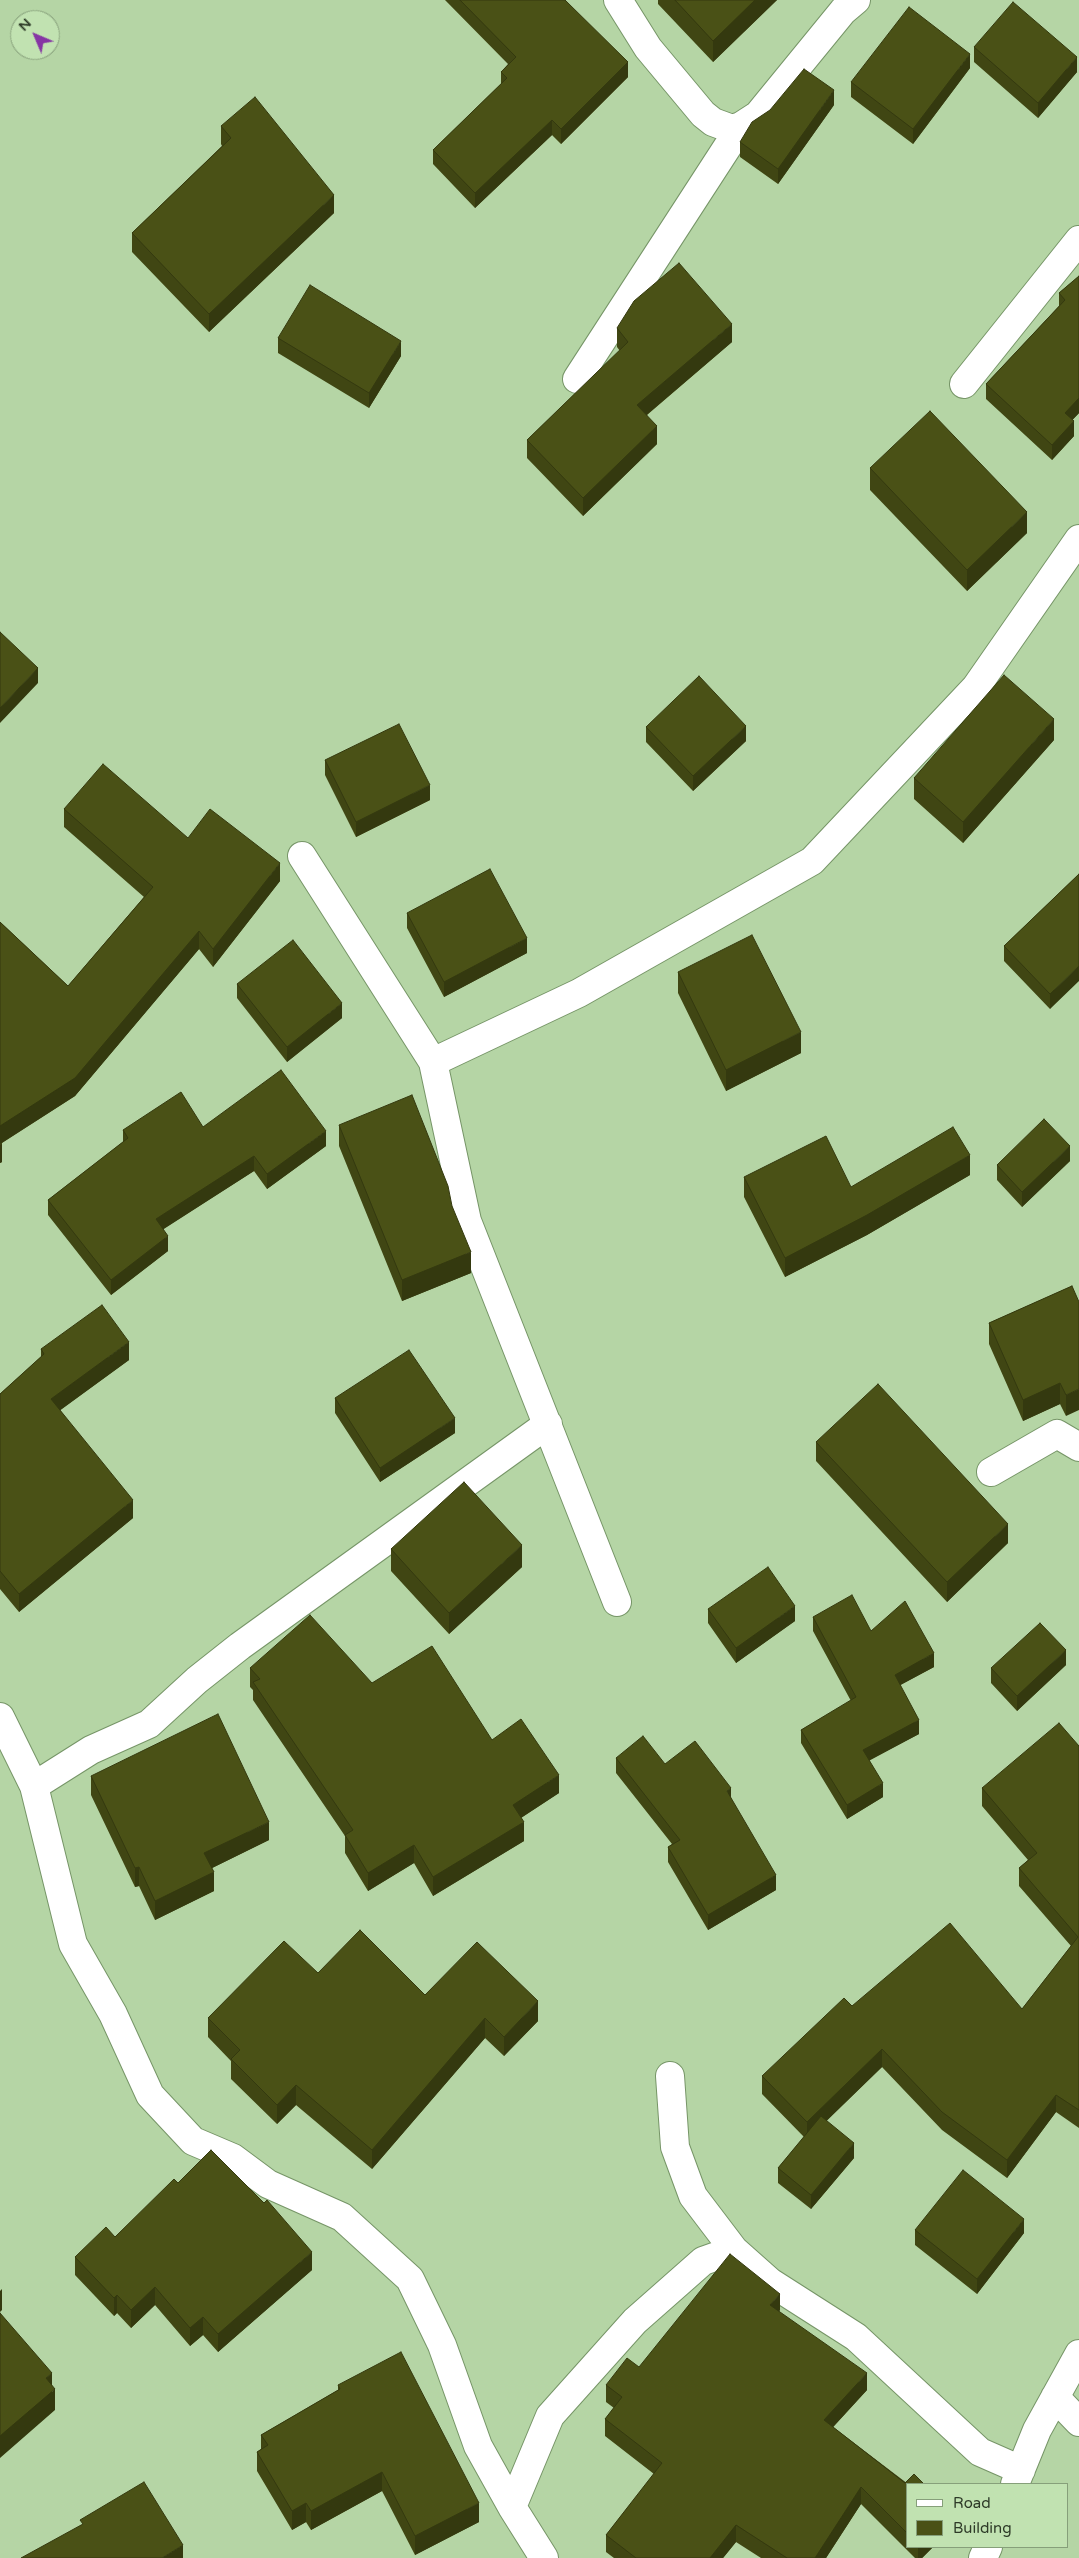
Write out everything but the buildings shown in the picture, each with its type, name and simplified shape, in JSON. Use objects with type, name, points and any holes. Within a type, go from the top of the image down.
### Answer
[{"type":"street","points":[[618,0],[648,48],[703,114],[721,126],[732,129],[741,126],[758,114],[843,11],[856,0]]},
{"type":"street","points":[[577,379],[741,126]]},
{"type":"street","points":[[964,384],[1079,240]]},
{"type":"street","points":[[433,1062],[579,993],[812,861],[976,687],[1079,539]]},
{"type":"street","points":[[302,856],[433,1062],[467,1221],[617,1602]]},
{"type":"street","points":[[34,1786],[91,1750],[149,1724],[197,1680],[240,1646],[548,1424]]},
{"type":"street","points":[[991,1472],[1057,1434],[1079,1447]]},
{"type":"street","points":[[0,1717],[34,1786],[73,1944],[113,2014],[150,2095],[193,2141],[233,2158],[268,2184],[342,2216],[410,2279],[442,2346],[478,2446],[512,2507],[544,2558]]},
{"type":"street","points":[[670,2076],[676,2147],[693,2196],[734,2250],[770,2282],[856,2337],[980,2452],[1018,2477],[1037,2430],[1079,2354]]},
{"type":"street","points":[[512,2507],[550,2416],[635,2321],[703,2261],[734,2250]]},
{"type":"street","points":[[1055,2397],[1079,2422]]}]
